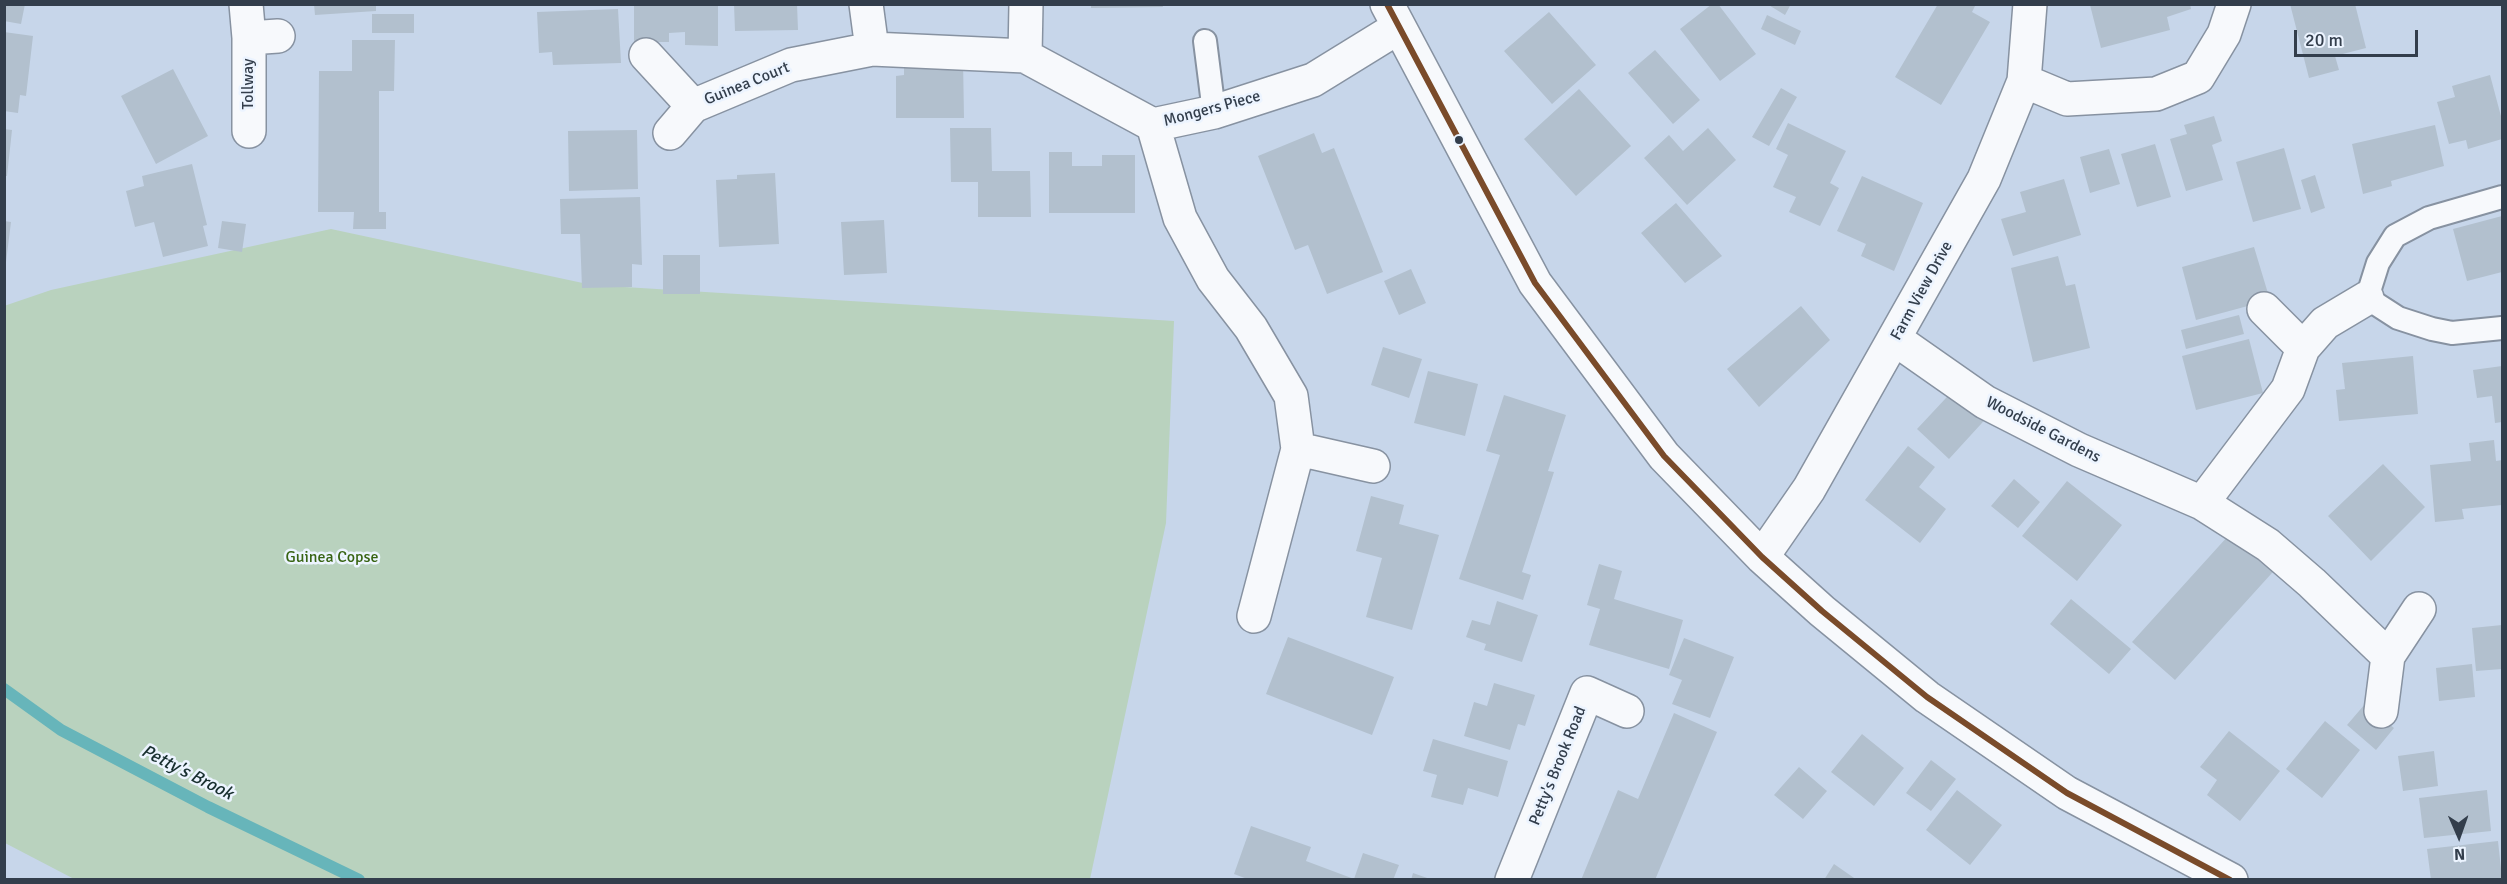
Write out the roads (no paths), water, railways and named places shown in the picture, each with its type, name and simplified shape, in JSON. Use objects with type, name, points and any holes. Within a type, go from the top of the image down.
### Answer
[{"type":"street","name":"Tollway","points":[[246,4],[263,37],[249,131]]},
{"type":"street","points":[[866,4],[872,49]]},
{"type":"street","points":[[1025,56],[1026,4]]},
{"type":"street","name":"Farm View Drive","points":[[1762,558],[1809,489],[1984,179],[2024,81],[2030,4]]},
{"type":"street","points":[[2024,81],[2067,99],[2156,94],[2198,76],[2224,34],[2234,4]]},
{"type":"street","points":[[1393,16],[1535,283],[1664,456],[1762,558],[1822,611],[1927,697],[2067,793],[2231,879]]},
{"type":"street","name":"Mongers Piece","points":[[1254,616],[1298,450],[1291,396],[1251,328],[1213,279],[1180,218],[1153,125],[1214,112],[1312,80],[1393,16]]},
{"type":"street","name":"Guinea Court","points":[[669,133],[693,106],[791,65],[872,49],[1025,56],[1153,125]]},
{"type":"street","name":"Guinea Court","points":[[646,55],[693,106]]},
{"type":"street","points":[[2202,503],[2288,388],[2303,348],[2325,323],[2367,298]]},
{"type":"street","points":[[2264,309],[2303,348]]},
{"type":"street","name":"Woodside Gardens","points":[[1895,339],[1985,402],[2079,450],[2202,503],[2268,545],[2312,583],[2388,656]]},
{"type":"street","points":[[1298,450],[1373,466]]},
{"type":"street","points":[[2381,711],[2388,656],[2419,609]]},
{"type":"street","name":"Petty's Brook Road","points":[[1512,879],[1587,693],[1628,711]]},
{"type":"lane","points":[[1205,41],[1214,112]]},
{"type":"lane","points":[[2502,196],[2429,218],[2395,236],[2378,262],[2367,298],[2398,318],[2432,329],[2452,333],[2502,328]]},
{"type":"waterway","name":"Petty's Brook","points":[[4,689],[61,730],[208,807],[359,880]]},
{"type":"park label","name":"Guinea Copse","points":[[332,558]]}]
